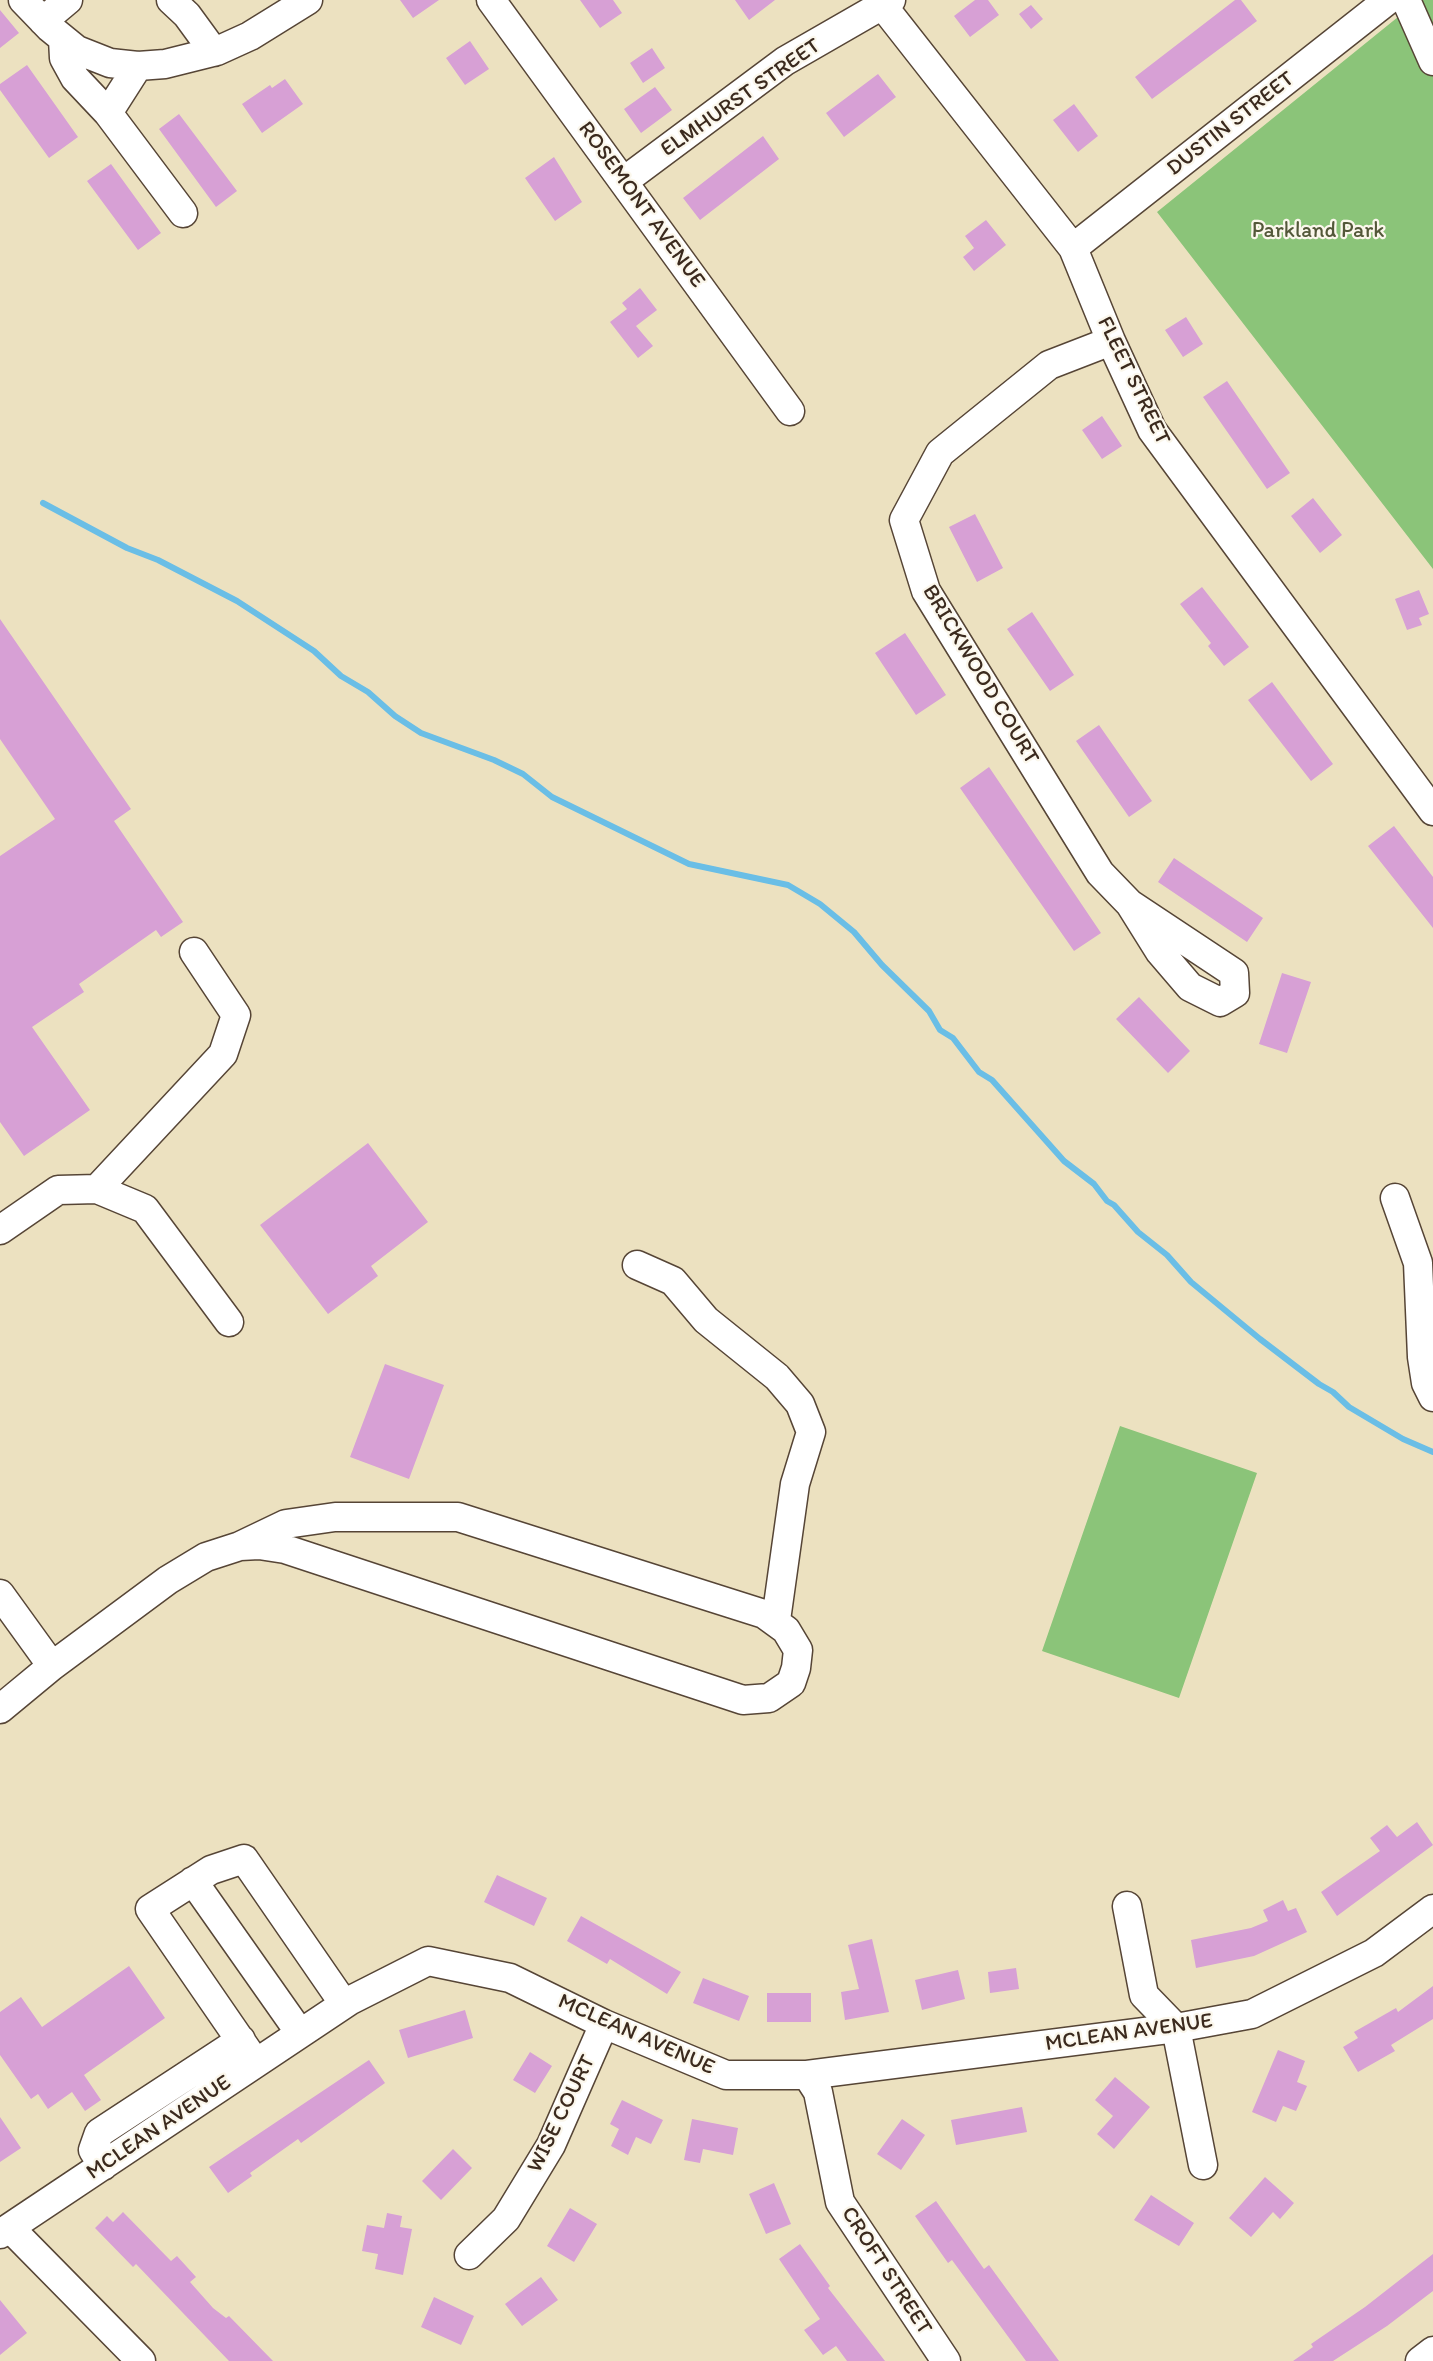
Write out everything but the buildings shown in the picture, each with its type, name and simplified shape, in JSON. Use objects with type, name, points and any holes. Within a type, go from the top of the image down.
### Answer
[{"type":"street","points":[[23,0],[53,30],[92,58],[138,66],[165,64],[214,52],[250,36],[308,0]]},
{"type":"street","points":[[68,0],[53,30],[64,58],[75,78],[108,113],[183,213]]},
{"type":"street","points":[[171,0],[187,15],[214,52]]},
{"type":"street","name":"ROSEMONT AVENUE","points":[[491,0],[790,411]]},
{"type":"street","name":"DUSTIN STREET","points":[[1073,248],[1389,0]]},
{"type":"street","points":[[1406,0],[1433,61]]},
{"type":"street","name":"ELMHURST STREET","points":[[624,181],[785,61],[887,3]]},
{"type":"street","name":"FLEET STREET","points":[[887,3],[1073,248],[1110,341],[1152,430],[1433,811]]},
{"type":"street","points":[[108,113],[138,66]]},
{"type":"street","name":"BRICKWOOD COURT","points":[[1110,341],[1049,365],[940,453],[904,520],[926,591],[1100,873],[1130,904]]},
{"type":"street","points":[[97,1190],[223,1054],[236,1015],[194,952]]},
{"type":"street","points":[[0,1230],[58,1190],[97,1190],[145,1209],[229,1322]]},
{"type":"street","points":[[1395,1198],[1418,1263],[1428,1310],[1422,1357],[1426,1383],[1433,1397]]},
{"type":"street","points":[[637,1265],[673,1281],[706,1320],[777,1377],[800,1404],[811,1432],[795,1484],[776,1620]]},
{"type":"street","points":[[0,1709],[52,1666],[110,1623],[206,1557],[240,1545],[286,1524],[336,1517],[458,1517],[764,1614],[776,1620],[798,1650],[796,1668],[791,1683],[769,1698],[743,1700],[361,1576],[285,1549],[240,1545]]},
{"type":"street","points":[[0,1594],[52,1666]]},
{"type":"street","points":[[249,2052],[150,1909],[211,1870],[244,1859],[344,2004]]},
{"type":"street","points":[[193,1881],[300,2033]]},
{"type":"street","points":[[1127,1906],[1144,1995],[1176,2028],[1203,2165]]},
{"type":"street","name":"MCLEAN AVENUE","points":[[5,2231],[103,2166],[249,2052],[300,2033],[344,2004],[428,1961],[510,1978],[604,2024],[726,2075],[807,2075],[1176,2028],[1252,2014],[1374,1953],[1433,1909]]},
{"type":"street","name":"WISE COURT","points":[[469,2255],[506,2219],[551,2145],[604,2024]]},
{"type":"street","name":"CROFT STREET","points":[[807,2075],[818,2092],[840,2202],[946,2361]]},
{"type":"street","points":[[5,2231],[141,2361]]},
{"type":"street","points":[[1420,2361],[1433,2351]]},
{"type":"green space","name":"Parkland Park","points":[[1419,0],[1433,0],[1433,569],[1157,212]]},
{"type":"green space","points":[[1120,1426],[1257,1473],[1179,1698],[1042,1651]]},
{"type":"waterway","points":[[43,503],[127,548],[158,560],[237,601],[314,651],[341,676],[368,692],[395,716],[421,733],[494,760],[523,774],[552,797],[689,864],[788,885],[820,904],[854,932],[882,965],[929,1011],[940,1030],[953,1038],[979,1072],[992,1080],[1064,1161],[1094,1184],[1107,1201],[1114,1205],[1138,1232],[1167,1255],[1191,1282],[1260,1339],[1333,1392],[1349,1407],[1403,1439],[1433,1452]]}]
